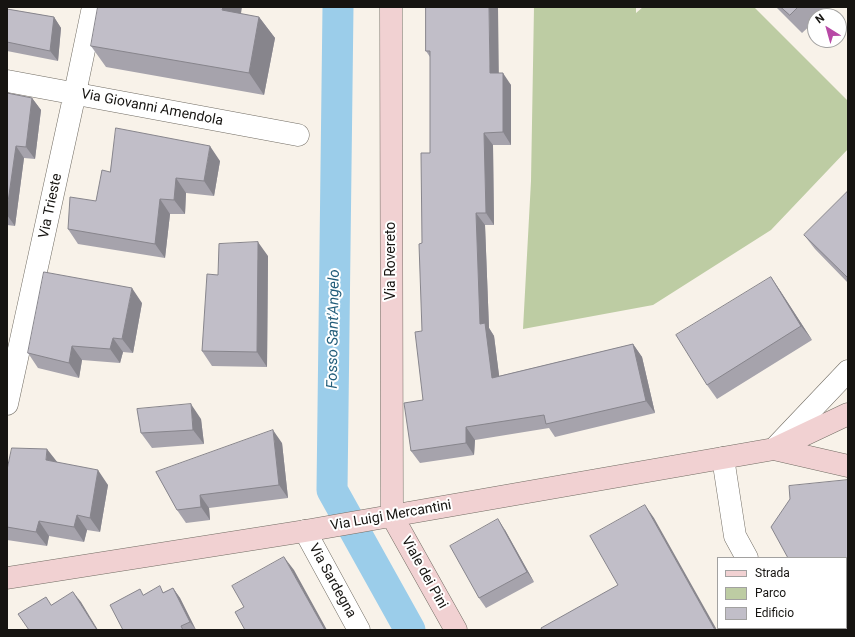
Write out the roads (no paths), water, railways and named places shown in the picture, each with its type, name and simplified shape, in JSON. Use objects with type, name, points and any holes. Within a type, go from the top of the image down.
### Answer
[{"type":"street","name":"Via Trieste","points":[[7,404],[76,94],[93,7]]},
{"type":"street","name":"Via Rovereto","points":[[391,7],[392,516]]},
{"type":"street","name":"Via Giovanni Amendola","points":[[7,80],[298,136]]},
{"type":"street","points":[[774,449],[848,371]]},
{"type":"street","points":[[774,449],[848,414]]},
{"type":"street","name":"Via Luigi Mercantini","points":[[7,578],[305,531],[774,449]]},
{"type":"street","points":[[774,449],[848,466]]},
{"type":"street","points":[[723,458],[735,536],[746,557]]},
{"type":"street","name":"Viale dei Pini","points":[[392,516],[456,630]]},
{"type":"street","name":"Via Sardegna","points":[[305,531],[360,630]]},
{"type":"waterway","name":"Fosso Sant'Angelo","points":[[338,7],[332,490],[410,630]]}]
